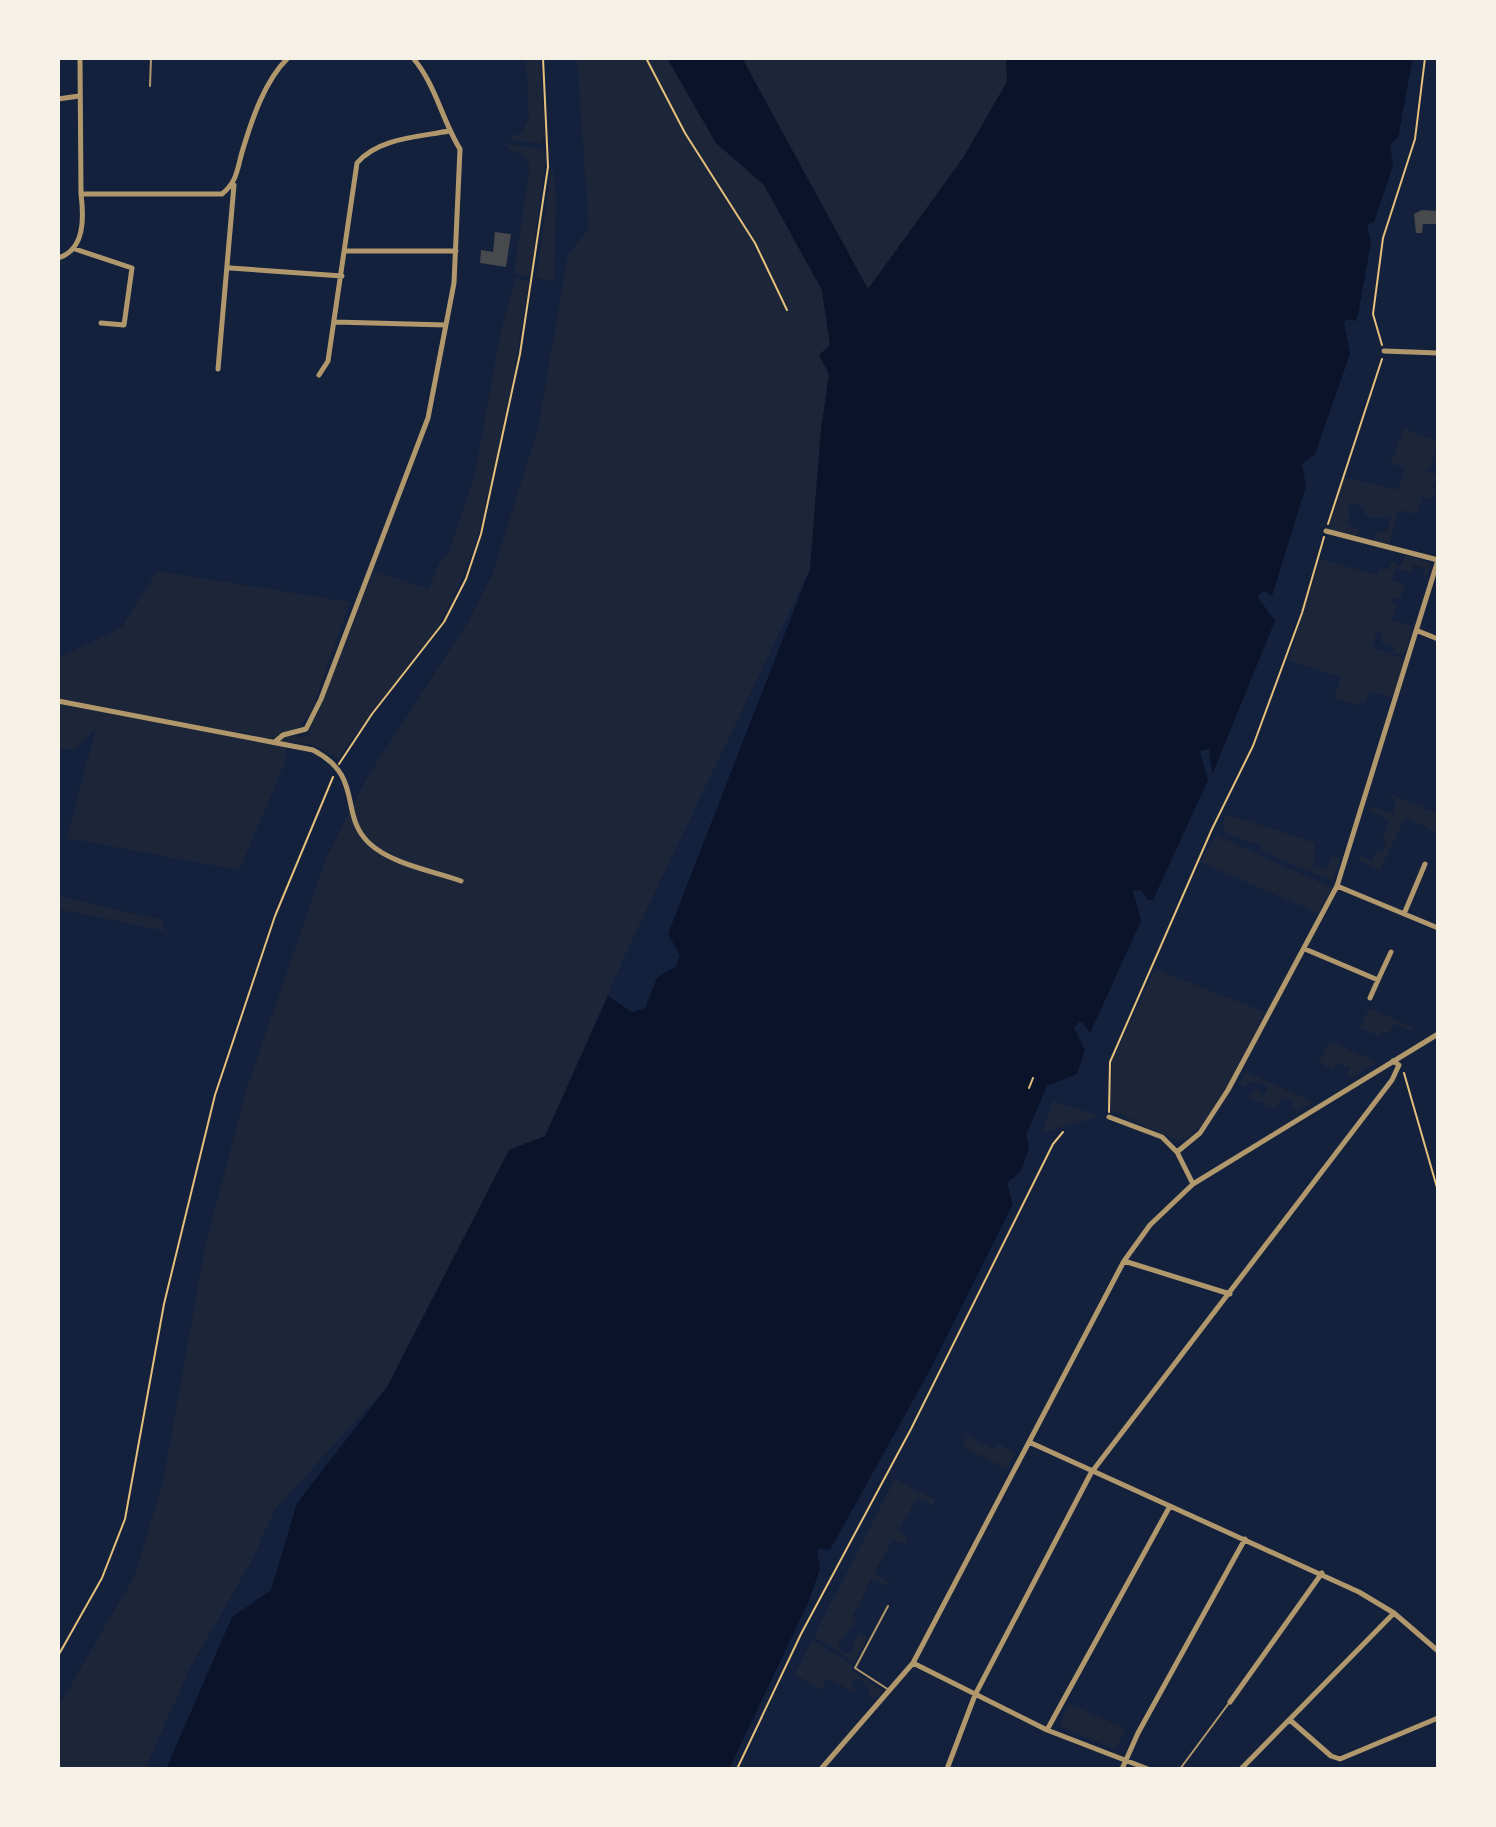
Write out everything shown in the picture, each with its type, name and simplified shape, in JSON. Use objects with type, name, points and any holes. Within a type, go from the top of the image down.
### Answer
[{"type":"street","points":[[75,249],[83,211],[80,58]]},
{"type":"street","points":[[218,369],[230,268],[234,184],[263,96],[288,58]]},
{"type":"street","points":[[275,742],[283,735],[306,729],[321,699],[426,425],[446,325],[456,251],[460,149],[449,131],[438,98],[413,58]]},
{"type":"street","points":[[58,99],[79,96]]},
{"type":"street","points":[[319,375],[328,361],[335,322],[357,163],[367,151],[449,131]]},
{"type":"street","points":[[81,194],[222,194],[234,184]]},
{"type":"street","points":[[58,258],[75,249],[132,268],[124,325],[101,323]]},
{"type":"street","points":[[344,251],[456,251]]},
{"type":"street","points":[[230,268],[342,276]]},
{"type":"street","points":[[335,322],[446,325]]},
{"type":"street","points":[[1384,351],[1438,353]]},
{"type":"street","points":[[1177,1152],[1200,1133],[1228,1090],[1337,886],[1438,560],[1326,531]]},
{"type":"street","points":[[1418,631],[1438,639]]},
{"type":"street","points":[[58,701],[313,750],[338,767],[367,842],[386,854],[461,881]]},
{"type":"street","points":[[1404,914],[1425,864]]},
{"type":"street","points":[[1337,886],[1438,928]]},
{"type":"street","points":[[1305,949],[1378,980]]},
{"type":"street","points":[[1370,998],[1391,952]]},
{"type":"street","points":[[821,1769],[913,1663],[1124,1261],[1150,1225],[1193,1184],[1438,1034]]},
{"type":"street","points":[[947,1769],[975,1695],[1091,1473],[1189,1342],[1231,1295],[1392,1080],[1399,1065],[1393,1061]]},
{"type":"street","points":[[1109,1117],[1162,1137],[1177,1152],[1193,1184]]},
{"type":"street","points":[[1124,1261],[1231,1295]]},
{"type":"street","points":[[1029,1442],[1091,1473],[1322,1573],[1394,1613],[1438,1651]]},
{"type":"street","points":[[1047,1730],[1170,1506]]},
{"type":"street","points":[[1122,1769],[1245,1539]]},
{"type":"street","points":[[1230,1702],[1322,1573]]},
{"type":"street","points":[[1241,1769],[1394,1613]]},
{"type":"street","points":[[913,1663],[1047,1730],[1148,1769]]},
{"type":"street","points":[[1290,1720],[1331,1756],[1340,1759],[1438,1718]]},
{"type":"lane","points":[[150,86],[151,58]]},
{"type":"lane","points":[[888,1606],[855,1668],[890,1691]]},
{"type":"lane","points":[[1180,1769],[1230,1702]]},
{"type":"path","points":[[58,1656],[102,1578],[125,1519],[164,1304],[215,1095],[275,916],[338,767],[372,714],[444,622],[466,579],[481,534],[520,354],[546,183],[550,147],[543,58]]},
{"type":"path","points":[[646,58],[685,133],[755,243],[787,310]]},
{"type":"path","points":[[1109,1117],[1110,1062],[1212,829],[1253,746],[1302,613],[1352,440],[1384,351],[1373,314],[1383,238],[1415,139],[1425,58]]},
{"type":"path","points":[[1399,1065],[1406,1076],[1438,1191]]},
{"type":"path","points":[[1029,1088],[1033,1078]]},
{"type":"path","points":[[737,1769],[801,1634],[911,1429],[1053,1144],[1063,1132]]},
{"type":"shaded area","points":[[526,58],[540,58],[545,135],[541,144],[506,139],[521,133],[529,120]]},
{"type":"shaded area","points":[[577,58],[667,58],[716,143],[764,185],[822,290],[830,345],[819,355],[829,374],[821,430],[810,569],[631,942],[545,1136],[509,1150],[387,1387],[275,1509],[253,1558],[190,1668],[145,1769],[58,1769],[58,1707],[135,1575],[163,1482],[205,1248],[245,1094],[326,858],[369,774],[467,624],[492,575],[538,429],[568,254],[589,229]]},
{"type":"shaded area","points":[[667,58],[742,58],[868,289],[963,158],[1007,82],[1006,58],[1410,58],[1412,62],[1398,138],[1390,144],[1393,166],[1374,222],[1367,225],[1371,243],[1358,314],[1356,321],[1347,319],[1344,323],[1350,354],[1315,454],[1302,464],[1306,486],[1272,596],[1265,591],[1257,596],[1275,621],[1212,775],[1209,749],[1200,751],[1208,780],[1153,900],[1148,900],[1141,890],[1133,890],[1141,921],[1090,1033],[1083,1023],[1079,1022],[1074,1028],[1085,1050],[1077,1074],[1047,1086],[1026,1135],[1029,1147],[1022,1169],[1008,1184],[1013,1204],[930,1370],[830,1550],[817,1549],[820,1569],[808,1603],[729,1769],[166,1769],[232,1617],[271,1590],[297,1503],[387,1387],[509,1150],[545,1136],[608,996],[632,1012],[645,1008],[657,978],[676,966],[680,955],[668,934],[810,569],[821,430],[829,374],[819,355],[830,345],[822,290],[764,185],[716,143]]},
{"type":"shaded area","points":[[742,58],[1006,58],[1007,82],[963,158],[868,290]]},
{"type":"shaded area","points":[[506,144],[542,149],[546,156],[530,277],[514,273],[530,166],[523,155],[508,149]]},
{"type":"shaded area","points":[[552,164],[556,197],[554,282],[536,278]]},
{"type":"shaded area","points":[[516,278],[529,282],[498,459],[474,546],[438,626],[340,757],[338,759],[314,745],[286,741],[286,760],[239,870],[67,838],[96,728],[75,749],[58,749],[58,654],[63,656],[122,627],[157,571],[350,602],[310,715],[291,736],[311,737],[309,729],[374,571],[429,589],[439,563],[448,554],[475,474],[501,330]]},
{"type":"shaded area","points":[[1404,428],[1438,442],[1430,469],[1425,471],[1438,475],[1432,488],[1436,489],[1433,499],[1423,497],[1416,514],[1398,510],[1389,546],[1373,542],[1375,533],[1387,531],[1391,517],[1370,518],[1363,512],[1364,508],[1352,503],[1347,507],[1350,512],[1347,525],[1359,529],[1356,538],[1332,531],[1329,526],[1344,477],[1398,490],[1405,467],[1391,464]]},
{"type":"shaded area","points":[[1406,555],[1431,564],[1426,577],[1423,576],[1425,568],[1413,565],[1411,573],[1396,568],[1392,580],[1405,585],[1400,599],[1393,598],[1392,603],[1398,605],[1391,620],[1413,627],[1404,655],[1393,653],[1395,647],[1381,643],[1383,634],[1376,632],[1373,647],[1405,660],[1394,694],[1390,697],[1370,691],[1365,704],[1360,702],[1359,706],[1334,698],[1341,677],[1288,660],[1320,559],[1377,575],[1380,568],[1388,570],[1392,561],[1400,567]]},
{"type":"shaded area","points":[[1383,791],[1438,814],[1438,833],[1405,818],[1380,870],[1358,860],[1359,856],[1372,861],[1377,849],[1383,852],[1386,844],[1383,836],[1389,821],[1369,810],[1371,806],[1393,814],[1396,799]]},
{"type":"shaded area","points":[[1226,814],[1315,843],[1313,865],[1327,870],[1332,856],[1340,859],[1333,881],[1261,851],[1260,845],[1228,834],[1222,825]]},
{"type":"shaded area","points":[[1216,835],[1332,888],[1318,913],[1200,862]]},
{"type":"shaded area","points":[[58,896],[162,920],[165,931],[58,909]]},
{"type":"shaded area","points":[[1155,969],[1265,1012],[1215,1106],[1190,1136],[1179,1140],[1110,1109],[1112,1061]]},
{"type":"shaded area","points":[[1369,1008],[1412,1027],[1411,1030],[1394,1024],[1388,1034],[1381,1032],[1379,1036],[1360,1028]]},
{"type":"shaded area","points":[[1329,1041],[1377,1062],[1352,1078],[1347,1076],[1350,1066],[1344,1067],[1336,1062],[1334,1070],[1319,1063]]},
{"type":"shaded area","points":[[1246,1072],[1313,1102],[1298,1111],[1291,1108],[1294,1101],[1284,1097],[1274,1108],[1248,1097],[1257,1088],[1263,1097],[1268,1088],[1260,1082],[1249,1082],[1245,1088],[1239,1084]]},
{"type":"shaded area","points":[[1053,1101],[1096,1115],[1096,1118],[1042,1132]]},
{"type":"shaded area","points":[[961,1432],[994,1449],[999,1444],[1015,1453],[1007,1469],[963,1447],[967,1439]]},
{"type":"shaded area","points":[[895,1479],[935,1500],[933,1505],[917,1498],[898,1531],[907,1538],[904,1544],[893,1540],[874,1573],[889,1582],[887,1586],[871,1579],[860,1603],[862,1605],[857,1607],[852,1617],[857,1620],[837,1646],[845,1654],[851,1653],[858,1633],[867,1638],[854,1662],[814,1636]]},
{"type":"shaded area","points":[[812,1640],[853,1665],[851,1670],[883,1691],[874,1699],[869,1695],[869,1686],[856,1678],[851,1685],[856,1689],[854,1692],[828,1679],[820,1690],[795,1674]]},
{"type":"shaded area","points":[[1069,1704],[1126,1729],[1115,1749],[1064,1728],[1060,1724]]},
{"type":"building","points":[[1422,210],[1438,211],[1438,224],[1423,224],[1422,233],[1416,233],[1414,214]]},
{"type":"building","points":[[495,232],[511,234],[506,267],[480,263],[481,250],[493,252]]}]
